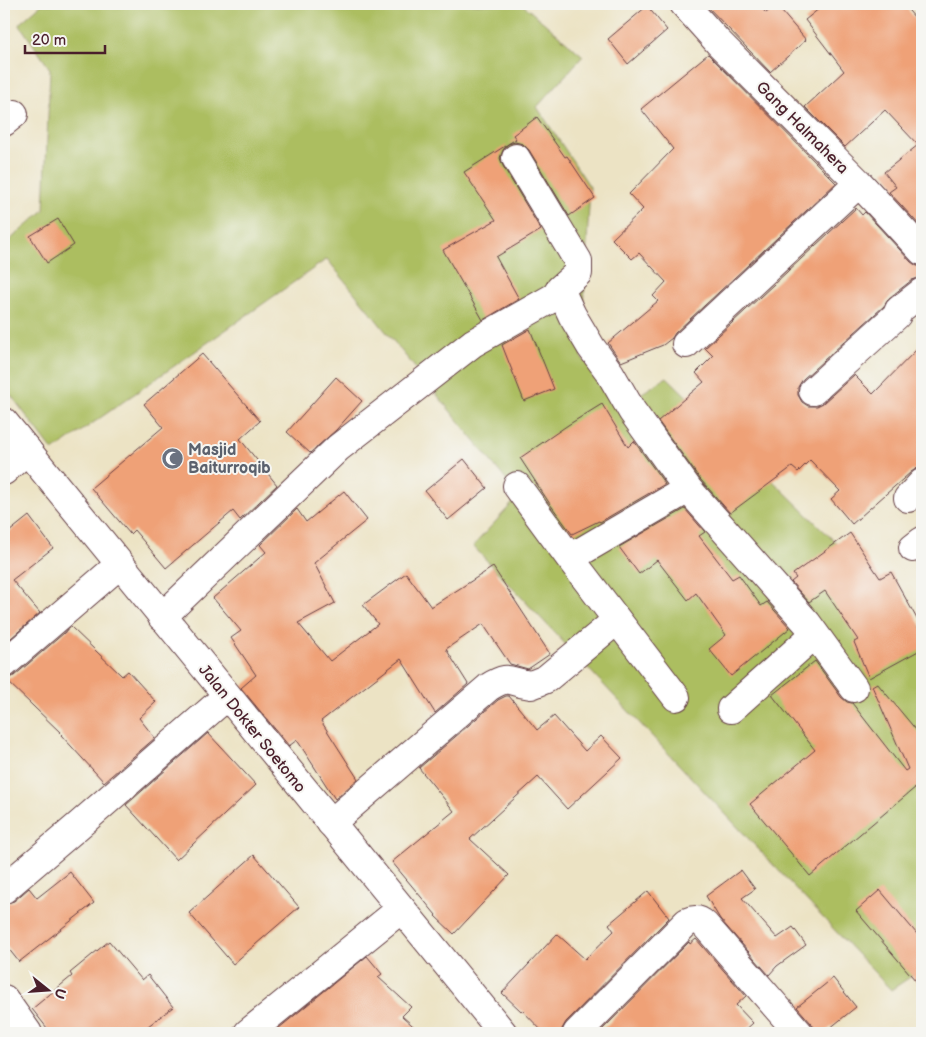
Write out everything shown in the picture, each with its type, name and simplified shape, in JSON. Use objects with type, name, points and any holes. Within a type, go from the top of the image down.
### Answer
[{"type":"street","name":"Gang Halmahera","points":[[684,4],[718,42],[859,183],[922,251]]},
{"type":"street","points":[[162,617],[338,448],[473,343],[556,296],[560,289],[578,273],[578,261],[516,158]]},
{"type":"street","points":[[686,344],[859,183]]},
{"type":"street","points":[[560,289],[572,315],[591,347],[610,373],[632,411],[688,489],[699,499],[807,622],[854,688]]},
{"type":"street","points":[[813,390],[897,315],[899,310],[922,292]]},
{"type":"street","name":"Jalan Dokter Soetomo","points":[[4,422],[503,1033]]},
{"type":"street","points":[[4,471],[27,450]]},
{"type":"street","points":[[517,486],[676,697]]},
{"type":"street","points":[[569,557],[688,489]]},
{"type":"street","points":[[4,664],[120,565]]},
{"type":"street","points":[[331,824],[489,688],[501,680],[510,679],[531,685],[546,678],[617,620]]},
{"type":"street","points":[[730,709],[815,634]]},
{"type":"street","points":[[4,889],[227,696]]},
{"type":"street","points":[[248,1033],[401,909]]},
{"type":"street","points":[[577,1033],[687,922],[693,920],[700,920],[705,925],[799,1033]]},
{"type":"street","points":[[4,999],[28,1033]]},
{"type":"green space","points":[[42,4],[522,4],[583,56],[537,107],[590,187],[581,357],[625,404],[667,377],[922,627],[922,969],[891,990],[473,546],[519,496],[327,259],[53,451],[4,386],[4,245],[44,210],[50,69],[19,24]]},
{"type":"building","points":[[705,4],[758,4],[766,13],[776,5],[806,40],[770,72]]},
{"type":"building","points":[[825,4],[903,4],[922,26],[922,228],[889,192],[896,187],[884,172],[918,145],[885,110],[845,147],[805,107],[844,71],[805,20]]},
{"type":"building","points":[[647,6],[667,30],[628,64],[608,39]]},
{"type":"building","points":[[708,54],[836,183],[675,333],[672,338],[663,345],[621,362],[608,343],[658,301],[653,296],[666,282],[639,253],[632,259],[612,239],[643,209],[629,194],[673,149],[641,109]]},
{"type":"building","points":[[537,117],[565,157],[567,156],[595,198],[569,216],[529,150],[523,144],[515,142],[508,144],[516,139],[513,135]]},
{"type":"building","points":[[508,144],[500,158],[503,166],[541,230],[496,257],[519,299],[483,320],[443,250],[496,220],[464,172]]},
{"type":"building","points":[[856,208],[862,215],[865,212],[911,262],[917,266],[922,266],[922,277],[912,280],[889,298],[884,306],[803,379],[798,387],[798,395],[802,402],[808,406],[817,406],[823,403],[854,375],[873,394],[922,344],[922,465],[911,472],[852,524],[831,499],[840,491],[810,460],[798,472],[792,467],[730,513],[700,479],[658,421],[704,382],[696,373],[713,356],[705,348]]},
{"type":"building","points":[[58,219],[74,245],[47,263],[30,236]]},
{"type":"building","points":[[530,329],[554,389],[524,401],[502,345]]},
{"type":"building","name":"Masjid Baiturroqib","points":[[202,354],[260,421],[240,439],[277,485],[240,520],[233,511],[166,568],[134,530],[130,534],[91,488],[163,427],[144,404]]},
{"type":"building","points":[[336,377],[362,401],[336,430],[310,453],[287,432]]},
{"type":"building","points":[[602,404],[628,447],[634,441],[665,484],[600,522],[572,534],[520,458]]},
{"type":"building","points":[[464,459],[487,488],[448,520],[425,491]]},
{"type":"building","points":[[344,491],[367,520],[314,563],[335,603],[298,623],[330,661],[378,624],[363,605],[406,573],[431,607],[493,567],[550,654],[528,669],[510,664],[483,624],[446,649],[468,684],[435,713],[401,659],[321,721],[358,779],[335,799],[297,740],[289,746],[241,688],[256,675],[231,638],[241,631],[213,598],[266,552],[260,545],[297,509],[306,522]]},
{"type":"building","points":[[685,509],[705,532],[699,536],[732,579],[739,575],[761,606],[767,602],[790,628],[731,676],[709,649],[726,635],[696,593],[688,600],[657,560],[639,574],[619,547]]},
{"type":"building","points":[[29,516],[53,548],[12,580],[40,613],[4,644],[4,536]]},
{"type":"building","points":[[850,533],[880,578],[891,572],[922,628],[922,649],[869,678],[854,642],[858,640],[825,591],[809,602],[791,582],[796,578],[793,574]]},
{"type":"building","points":[[71,627],[122,676],[128,671],[156,702],[139,718],[155,738],[104,782],[62,734],[5,679],[14,676]]},
{"type":"building","points":[[815,661],[841,697],[847,702],[852,703],[905,771],[908,769],[872,686],[877,683],[922,737],[922,802],[916,787],[810,876],[750,804],[815,750],[772,695]]},
{"type":"building","points":[[509,696],[537,730],[554,716],[585,751],[601,736],[622,758],[567,809],[538,777],[470,839],[509,875],[454,934],[435,916],[392,862],[454,811],[419,768],[498,700]]},
{"type":"building","points":[[208,733],[256,785],[176,860],[126,805]]},
{"type":"building","points":[[254,855],[299,907],[233,964],[189,913]]},
{"type":"building","points":[[741,870],[755,889],[742,898],[777,938],[793,927],[806,945],[777,966],[769,975],[720,919],[706,896]]},
{"type":"building","points":[[70,872],[94,903],[19,962],[4,943],[4,904],[14,901],[29,888],[37,898]]},
{"type":"building","points":[[880,890],[922,940],[922,988],[856,911]]},
{"type":"building","points":[[648,891],[669,918],[566,1022],[562,1033],[544,1033],[502,993],[557,934],[585,959],[614,931],[609,924]]},
{"type":"building","points":[[696,939],[746,996],[736,1005],[753,1023],[742,1033],[599,1033],[689,942],[690,944]]},
{"type":"building","points":[[109,941],[142,980],[148,975],[173,1007],[139,1033],[51,1033],[32,1009],[72,976],[70,973]]},
{"type":"building","points":[[367,956],[382,974],[378,977],[411,1007],[402,1016],[421,1033],[273,1033]]},
{"type":"building","points":[[833,978],[856,1007],[824,1033],[814,1033],[811,1023],[797,1007]]},
{"type":"place","name":"Masjid Baiturroqib","points":[[172,458]]}]
